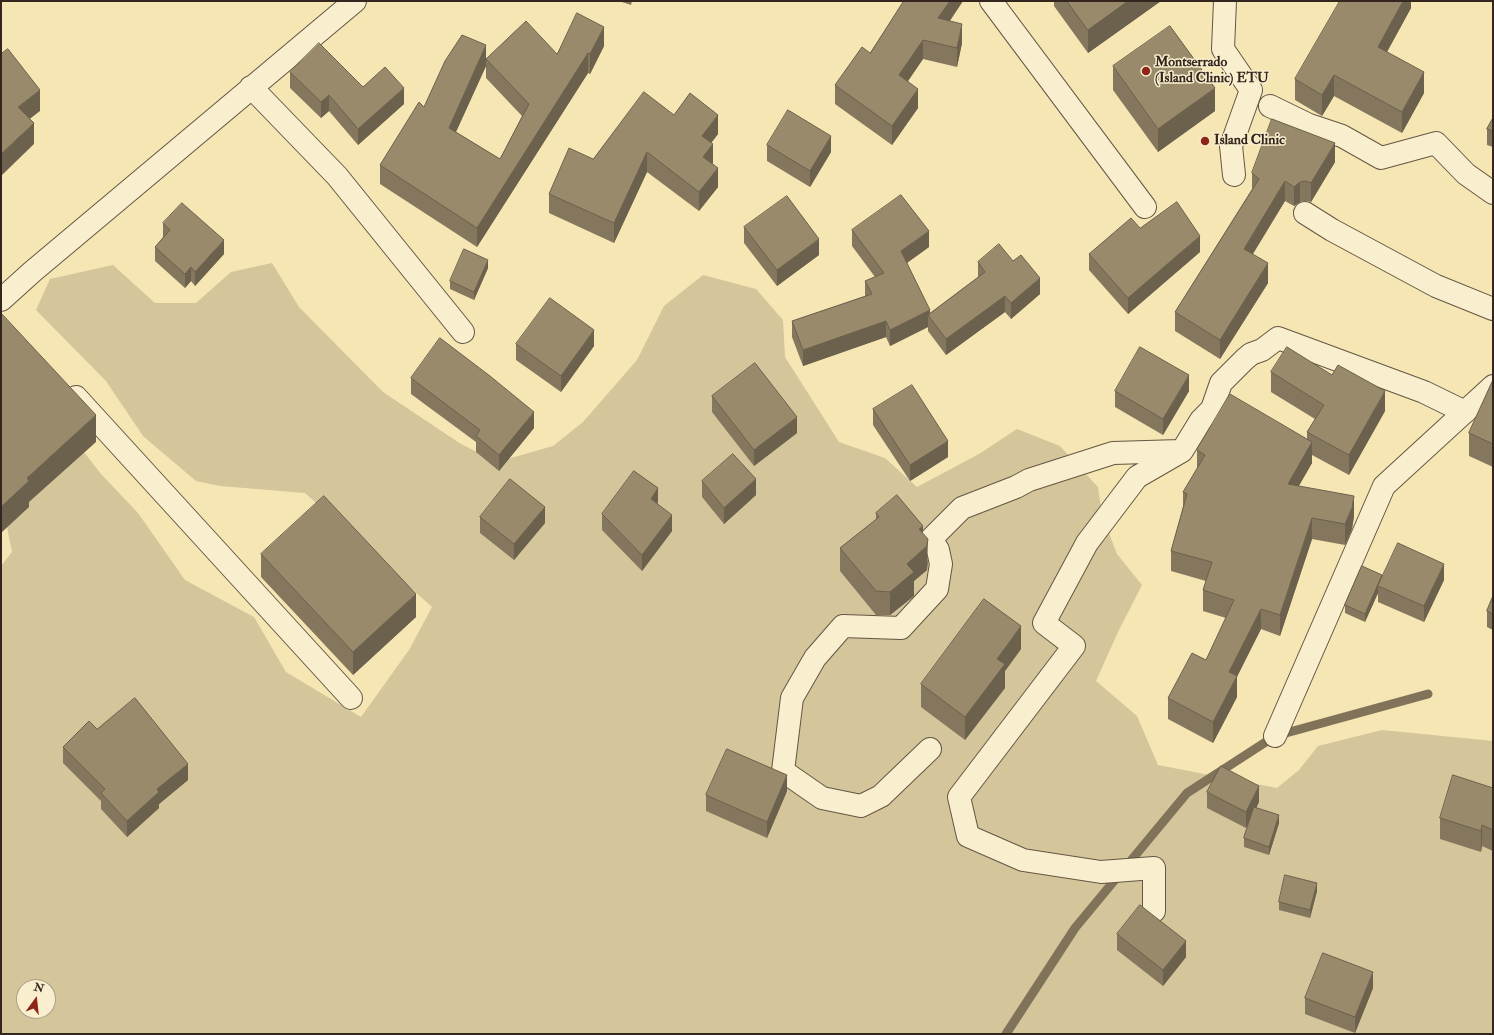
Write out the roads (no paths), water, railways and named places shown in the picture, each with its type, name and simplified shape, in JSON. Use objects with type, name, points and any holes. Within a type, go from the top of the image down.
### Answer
[{"type":"street","points":[[3,312],[32,272],[354,1]]},
{"type":"street","points":[[991,1],[1145,207]]},
{"type":"street","points":[[1224,1],[1224,49],[1251,90],[1231,146],[1234,175]]},
{"type":"street","points":[[251,87],[337,176],[463,332]]},
{"type":"street","points":[[1270,106],[1309,125],[1342,136],[1381,158],[1436,143],[1466,174],[1493,194]]},
{"type":"street","points":[[1305,213],[1332,230],[1436,286],[1493,309]]},
{"type":"street","points":[[1154,911],[1154,868],[1101,872],[1023,860],[968,836],[959,797],[1074,646],[1044,623],[1087,543],[1137,477],[1182,451],[1201,420],[1212,409],[1221,383],[1251,354],[1262,350],[1278,338],[1424,392],[1465,412]]},
{"type":"street","points":[[60,379],[352,698]]},
{"type":"street","points":[[1275,736],[1384,486],[1493,386]]},
{"type":"street","points":[[930,749],[881,796],[860,806],[822,798],[783,771],[792,698],[815,658],[843,626],[901,628],[937,589],[941,564],[938,550],[931,539],[962,508],[1016,487],[1029,480],[1113,453],[1182,451]]},
{"type":"waterway","points":[[1006,1034],[1075,928],[1187,793],[1275,736],[1428,694]]},
{"type":"place","name":"Montserrado (Island Clinic) ETU","points":[[1146,71]]},
{"type":"place","name":"Island Clinic","points":[[1205,141]]}]
